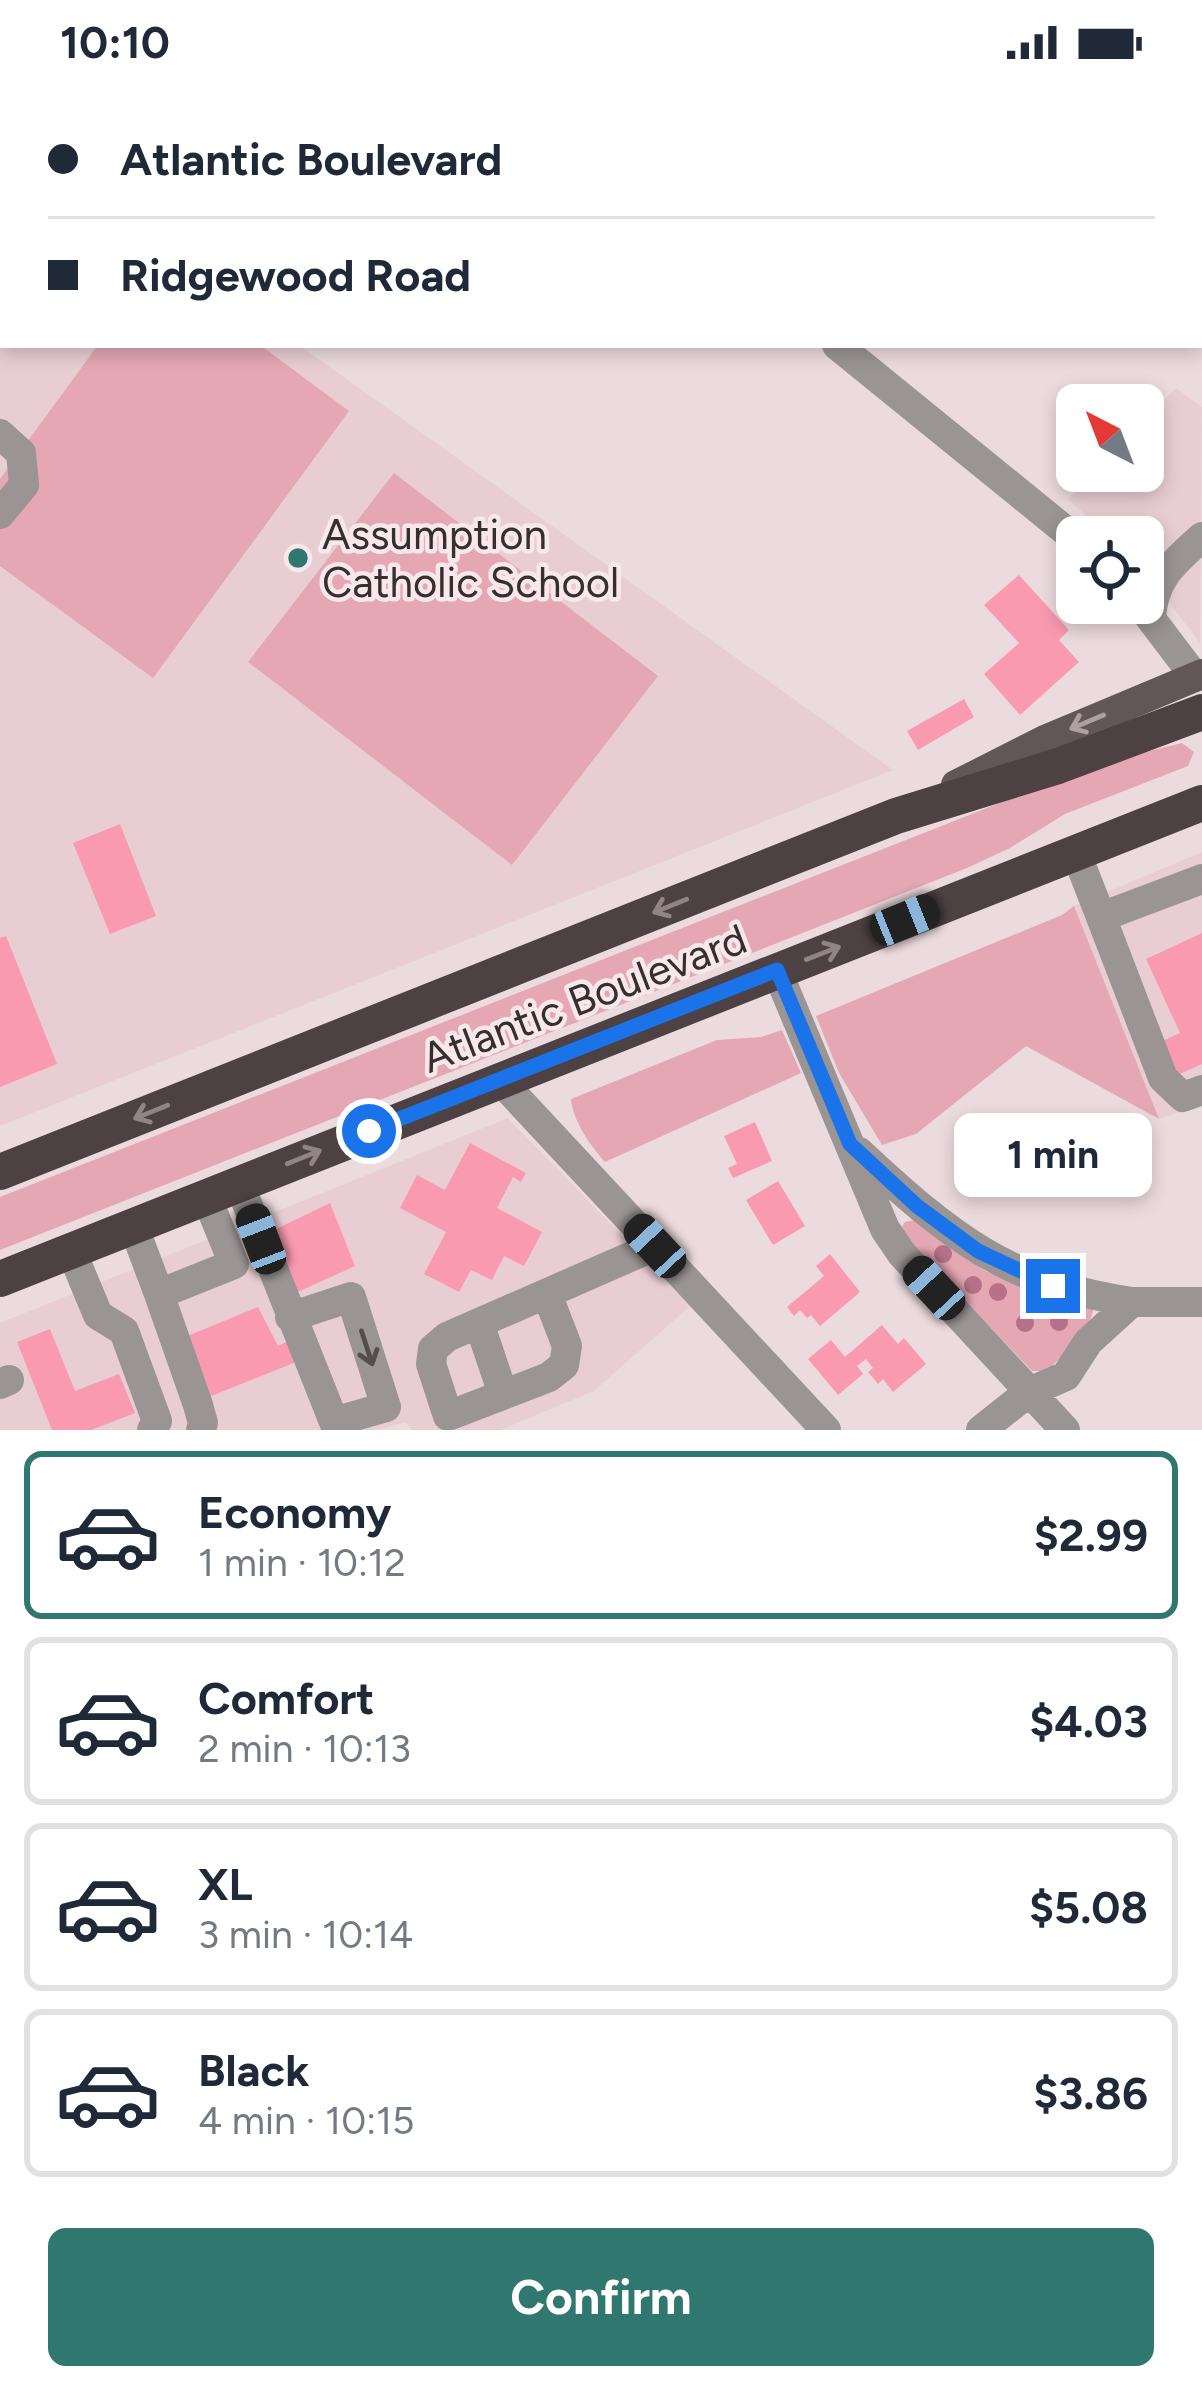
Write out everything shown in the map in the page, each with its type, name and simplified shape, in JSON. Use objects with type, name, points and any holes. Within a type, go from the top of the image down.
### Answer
[{"type":"highway","points":[[0,1172],[896,816],[1058,766],[1200,691]]},
{"type":"highway","points":[[1153,823],[1190,793],[1202,772]]},
{"type":"highway","name":"Atlantic Boulevard","points":[[0,1279],[1202,803]]},
{"type":"street","points":[[841,348],[1056,523]]},
{"type":"street","points":[[0,434],[21,453],[24,485],[0,514]]},
{"type":"street","points":[[1164,572],[1201,538]]},
{"type":"street","points":[[1155,624],[1200,691]]},
{"type":"street","points":[[1076,853],[1162,1078],[1184,1097],[1202,1090]]},
{"type":"street","points":[[1101,916],[1202,879]]},
{"type":"street","points":[[777,970],[885,1229],[902,1254],[1065,1430]]},
{"type":"street","points":[[499,1079],[826,1430]]},
{"type":"street","points":[[850,1144],[917,1206],[978,1251],[1044,1283],[1132,1302],[1202,1302]]},
{"type":"street","points":[[159,1294],[234,1264],[222,1190]]},
{"type":"street","points":[[222,1190],[290,1317]]},
{"type":"street","points":[[134,1225],[198,1405],[201,1430]]},
{"type":"street","points":[[548,1294],[567,1346],[564,1365],[549,1377],[448,1416],[431,1364],[434,1349],[447,1337],[655,1246]]},
{"type":"street","points":[[71,1250],[98,1315],[124,1331],[157,1421],[152,1430]]},
{"type":"street","points":[[981,1430],[1029,1392],[1066,1376],[1088,1342],[1132,1302]]},
{"type":"street","points":[[479,1323],[503,1394]]},
{"type":"shaded area","name":"Assumption Catholic School","points":[[0,348],[303,348],[893,770],[0,1126]]},
{"type":"shaded area","points":[[96,348],[264,348],[349,411],[153,678],[0,566],[0,479]]},
{"type":"shaded area","points":[[1176,388],[1202,407],[1200,643],[1164,596],[1164,516],[1087,516],[1068,499],[1075,492],[1164,492],[1164,400]]},
{"type":"shaded area","points":[[394,473],[658,676],[512,865],[248,662]]},
{"type":"shaded area","points":[[1182,743],[1194,752],[1188,766],[1065,814],[967,868],[0,1250],[0,1197],[1101,763]]},
{"type":"shaded area","points":[[1202,852],[1202,1104],[1159,1119],[1074,906]]},
{"type":"shaded area","points":[[1074,906],[1159,1119],[1026,1046],[916,1134],[882,1145],[839,1073],[816,1016]]},
{"type":"shaded area","points":[[782,1030],[801,1073],[605,1162],[579,1124],[571,1099],[717,1040],[761,1037]]},
{"type":"shaded area","points":[[508,1118],[690,1306],[594,1391],[501,1430],[412,1430],[405,1422],[380,1430],[0,1430],[0,1323]]},
{"type":"shaded area","points":[[914,1220],[985,1271],[1093,1310],[1081,1336],[1047,1371],[1032,1371],[909,1242],[902,1227]]},
{"type":"building","points":[[1019,575],[1056,616],[1056,624],[1069,630],[1059,640],[1079,662],[1020,715],[984,674],[1019,643],[984,605]]},
{"type":"building","points":[[964,699],[974,717],[918,750],[907,731]]},
{"type":"building","points":[[120,824],[156,916],[110,934],[73,843]]},
{"type":"building","points":[[1202,933],[1202,1064],[1173,1077],[1158,1043],[1180,1033],[1146,959]]},
{"type":"building","points":[[6,936],[57,1064],[0,1087],[0,938]]},
{"type":"building","points":[[755,1122],[772,1161],[733,1178],[728,1168],[737,1164],[724,1136]]},
{"type":"building","points":[[470,1143],[526,1173],[521,1182],[513,1177],[497,1208],[542,1232],[524,1266],[504,1256],[492,1280],[471,1270],[459,1292],[424,1274],[446,1232],[400,1208],[417,1175],[445,1190]]},
{"type":"building","points":[[778,1181],[805,1226],[773,1245],[746,1200]]},
{"type":"building","points":[[330,1203],[355,1266],[289,1296],[268,1233]]},
{"type":"building","points":[[830,1254],[860,1292],[820,1326],[811,1315],[807,1318],[800,1310],[794,1316],[787,1307],[824,1276],[816,1266]]},
{"type":"building","points":[[258,1307],[278,1346],[288,1341],[296,1362],[209,1397],[185,1337]]},
{"type":"building","points":[[882,1325],[898,1344],[904,1338],[926,1364],[893,1392],[883,1379],[878,1384],[868,1372],[873,1368],[866,1359],[857,1366],[863,1374],[838,1395],[808,1359],[831,1340],[845,1357]]},
{"type":"building","points":[[50,1329],[75,1391],[119,1374],[135,1413],[91,1430],[52,1430],[17,1342]]},
{"type":"place","name":"Assumption Catholic School","points":[[298,558]]},
{"type":"route","points":[[369,1131],[777,970],[850,1144],[917,1206],[978,1251],[1053,1286]]}]
